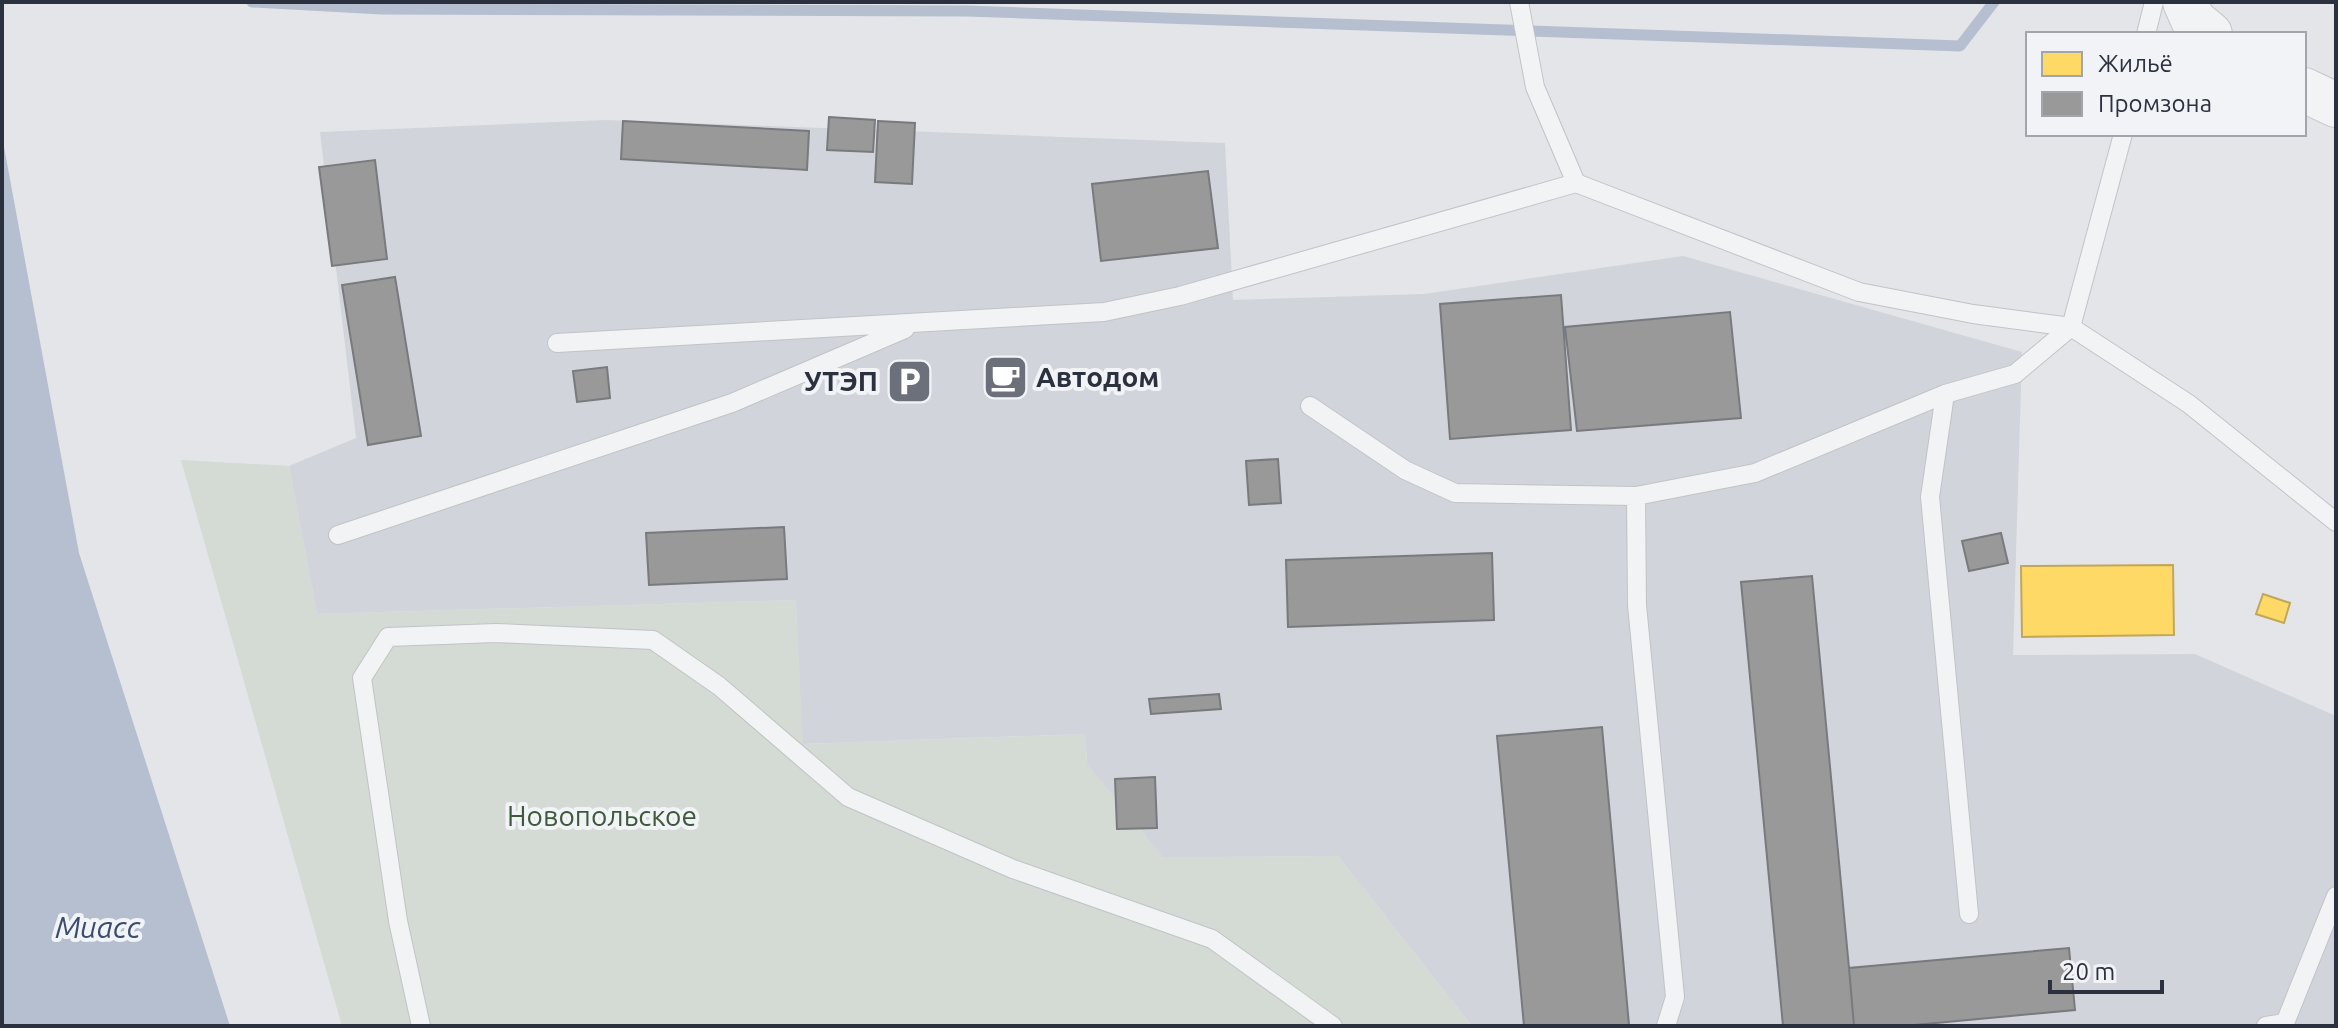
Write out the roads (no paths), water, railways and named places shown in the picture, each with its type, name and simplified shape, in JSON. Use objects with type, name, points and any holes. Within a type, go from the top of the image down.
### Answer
[{"type":"street","points":[[2185,2],[2193,20],[2208,32]]},
{"type":"street","points":[[2306,91],[2336,105]]},
{"type":"lane","points":[[1519,2],[1535,87],[1576,183]]},
{"type":"lane","points":[[2146,32],[2154,2]]},
{"type":"lane","points":[[1310,406],[1405,470],[1455,493],[1636,496],[1755,473],[1945,394],[2015,374],[2071,327],[2122,136]]},
{"type":"lane","points":[[557,343],[1104,312],[1196,291],[1576,183],[1859,292],[1973,314],[2071,327],[2189,404],[2336,522]]},
{"type":"lane","points":[[338,535],[732,403],[919,323]]},
{"type":"lane","points":[[1945,394],[1930,497],[1969,914]]},
{"type":"lane","points":[[1636,496],[1637,605],[1675,997],[1666,1026]]},
{"type":"lane","points":[[421,1026],[398,921],[362,678],[388,637],[496,633],[653,640],[719,686],[848,797],[1013,869],[1212,939],[1333,1026]]},
{"type":"lane","points":[[2266,1026],[2285,1023],[2336,896]]},
{"type":"water","name":"Миасс","points":[[2,136],[79,553],[230,1026],[2,1026]]},
{"type":"waterway","points":[[252,2],[382,9],[967,11],[1960,46],[1994,2]]},
{"type":"place","name":"Автодом","points":[[1005,377]]},
{"type":"place","name":"УТЭП","points":[[909,381]]},
{"type":"park label","name":"Новопольское","points":[[602,816]]}]
